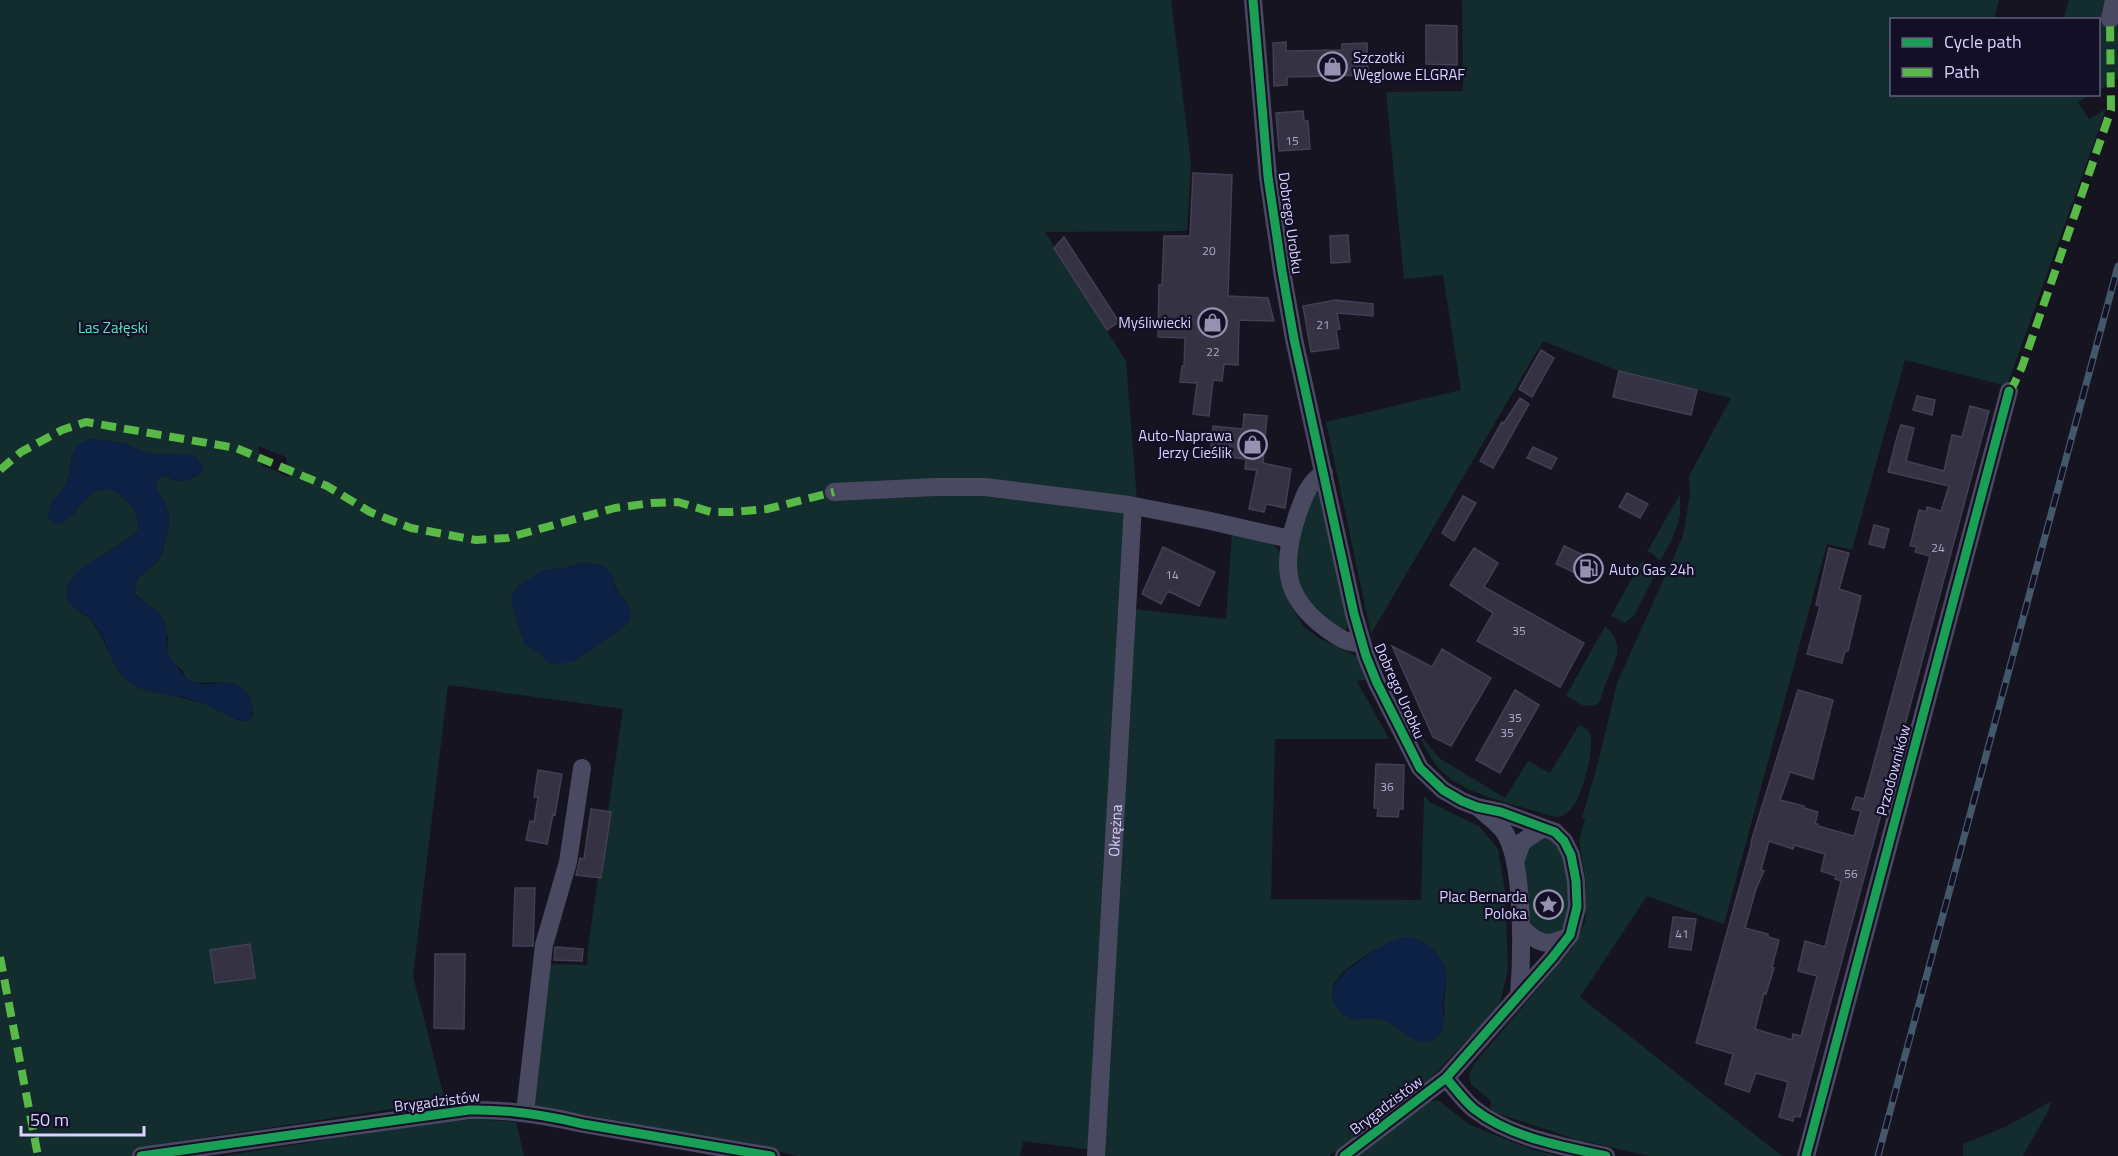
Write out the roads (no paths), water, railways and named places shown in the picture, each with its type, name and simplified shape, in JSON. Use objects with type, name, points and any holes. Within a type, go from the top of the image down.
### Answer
[{"type":"street","name":"Dobrego Urobku","points":[[1253,0],[1268,177],[1292,330],[1362,643],[1387,704],[1420,768],[1443,789],[1462,801],[1501,812],[1555,832],[1564,841],[1576,881],[1577,907],[1570,935],[1446,1078]]},
{"type":"street","points":[[2110,19],[2114,0]]},
{"type":"street","name":"Przodowników","points":[[1806,1156],[2009,392]]},
{"type":"street","points":[[1324,473],[1316,478],[1303,497],[1290,538],[1288,573],[1304,609],[1339,638],[1353,644],[1362,643]]},
{"type":"street","points":[[834,492],[985,487],[1133,506],[1290,538]]},
{"type":"street","name":"Okrężna","points":[[1096,1156],[1133,506]]},
{"type":"street","points":[[525,1112],[544,945],[568,862],[582,768]]},
{"type":"street","name":"Dobrego Urobku","points":[[1477,807],[1503,830],[1510,843],[1515,862],[1521,927],[1522,963],[1519,995]]},
{"type":"street","points":[[1515,862],[1522,842],[1543,828]]},
{"type":"street","points":[[1521,927],[1542,943],[1554,943],[1570,935]]},
{"type":"street","points":[[1446,1078],[1473,1108],[1490,1119],[1521,1134],[1606,1156]]},
{"type":"street","name":"Brygadzistów","points":[[1344,1156],[1446,1078]]},
{"type":"street","name":"Brygadzistów","points":[[141,1156],[469,1110],[525,1112],[771,1156]]},
{"type":"water","points":[[91,439],[123,443],[153,454],[194,455],[202,465],[203,471],[189,479],[180,481],[166,475],[156,480],[158,491],[168,511],[167,533],[160,556],[141,575],[135,586],[135,594],[163,618],[168,653],[183,674],[195,683],[227,682],[242,687],[251,701],[250,721],[236,719],[198,701],[147,691],[132,685],[120,673],[95,625],[68,601],[66,592],[69,584],[80,569],[120,545],[138,531],[136,515],[130,504],[116,492],[106,489],[90,496],[59,525],[50,521],[48,515],[50,505],[68,478],[76,445]]},
{"type":"water","points":[[581,563],[601,565],[607,568],[613,576],[614,586],[631,609],[631,618],[625,626],[574,661],[559,664],[548,662],[542,654],[525,645],[511,600],[520,584],[543,570],[564,568]]},
{"type":"water","points":[[1403,937],[1426,944],[1437,954],[1445,968],[1443,1029],[1436,1038],[1429,1041],[1412,1039],[1383,1020],[1348,1019],[1339,1010],[1332,994],[1339,979],[1353,966],[1376,949]]},
{"type":"railway","points":[[1878,1156],[2118,266]]},
{"type":"place","name":"Szczotki Węglowe ELGRAF","points":[[1332,66]]},
{"type":"place","name":"Myśliwiecki","points":[[1212,322]]},
{"type":"place","name":"Auto-Naprawa Jerzy Cieślik","points":[[1253,444]]},
{"type":"place","name":"Auto Gas 24h","points":[[1588,569]]},
{"type":"place","name":"Plac Bernarda Poloka","points":[[1548,905]]},
{"type":"park label","name":"Las Załęski","points":[[113,327]]}]
